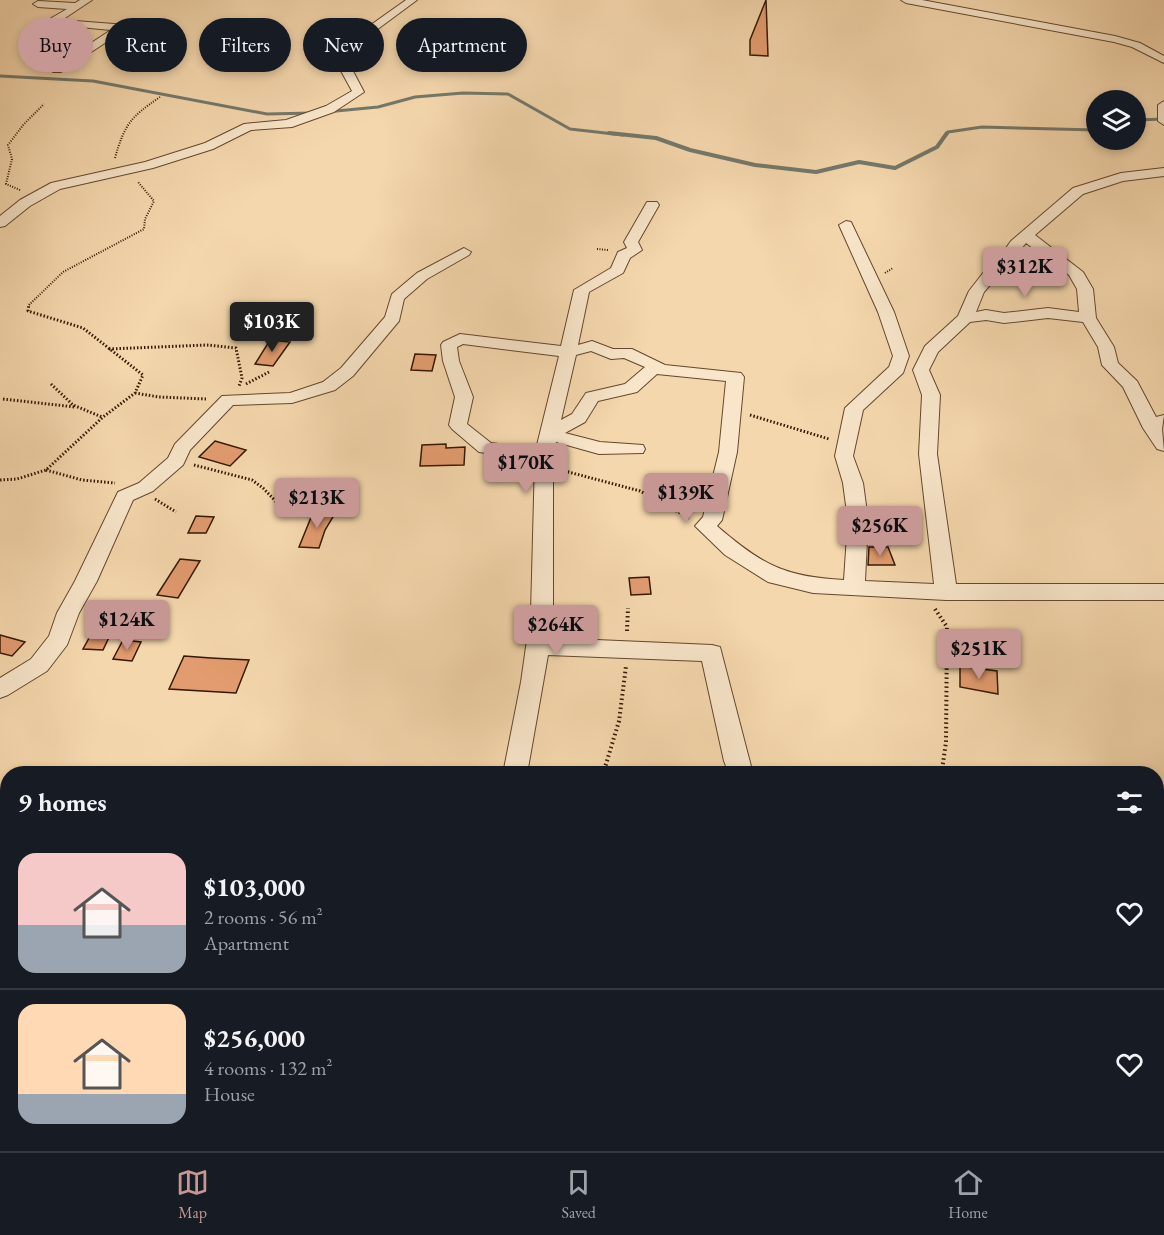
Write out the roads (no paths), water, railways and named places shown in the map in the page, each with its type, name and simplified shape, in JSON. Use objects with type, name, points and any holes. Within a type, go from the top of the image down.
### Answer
[{"type":"street","points":[[87,0],[74,6],[52,22],[105,26]]},
{"type":"street","points":[[0,223],[38,195],[67,183],[128,170],[209,146],[248,128],[288,124],[343,102],[358,92],[355,80],[340,60],[338,53],[412,0]]},
{"type":"street","points":[[906,0],[1115,39],[1136,45],[1164,60]]},
{"type":"street","points":[[38,4],[74,6]]},
{"type":"street","points":[[1164,105],[1164,121]]},
{"type":"street","points":[[946,592],[928,454],[931,395],[921,370],[931,350],[965,318],[982,282],[1026,236],[1078,191],[1121,177],[1164,172]]},
{"type":"street","points":[[517,766],[533,682],[542,612],[544,461],[582,290],[618,270],[623,255],[635,250],[631,242],[652,205]]},
{"type":"street","points":[[846,225],[886,312],[901,356],[897,369],[854,408],[846,446],[844,456],[853,483],[858,520],[854,587]]},
{"type":"street","points":[[1026,236],[1075,272],[1085,289],[1088,318],[1106,347],[1110,365],[1131,385],[1158,424],[1164,445]]},
{"type":"street","points":[[0,689],[28,674],[54,648],[68,613],[86,581],[125,496],[138,492],[176,460],[182,448],[228,400],[292,398],[329,386],[347,372],[393,318],[397,297],[422,276],[464,252]]},
{"type":"street","points":[[965,318],[986,315],[1004,318],[1048,313],[1088,318]]},
{"type":"street","points":[[544,461],[486,448],[458,425],[464,397],[449,345],[460,339],[568,352],[592,346],[611,354],[626,353],[657,366],[655,369]]},
{"type":"street","points":[[549,434],[579,418],[592,397],[631,388],[655,369],[735,377],[728,452],[720,492],[712,520],[705,526],[732,550],[775,577],[813,586],[946,592],[1164,592]]},
{"type":"street","points":[[549,434],[599,448],[636,449]]},
{"type":"street","points":[[536,646],[712,653],[738,766]]},
{"type":"waterway","points":[[0,76],[93,81],[267,114],[313,113]]},
{"type":"waterway","points":[[326,112],[378,107],[415,97],[463,93],[508,94],[570,129],[623,135]]},
{"type":"waterway","points":[[1146,120],[1164,119]]},
{"type":"waterway","points":[[946,135],[948,132],[982,127],[1086,130]]},
{"type":"waterway","points":[[609,133],[656,138],[690,150],[755,165],[816,172],[859,162],[895,168],[937,147],[947,133]]}]
